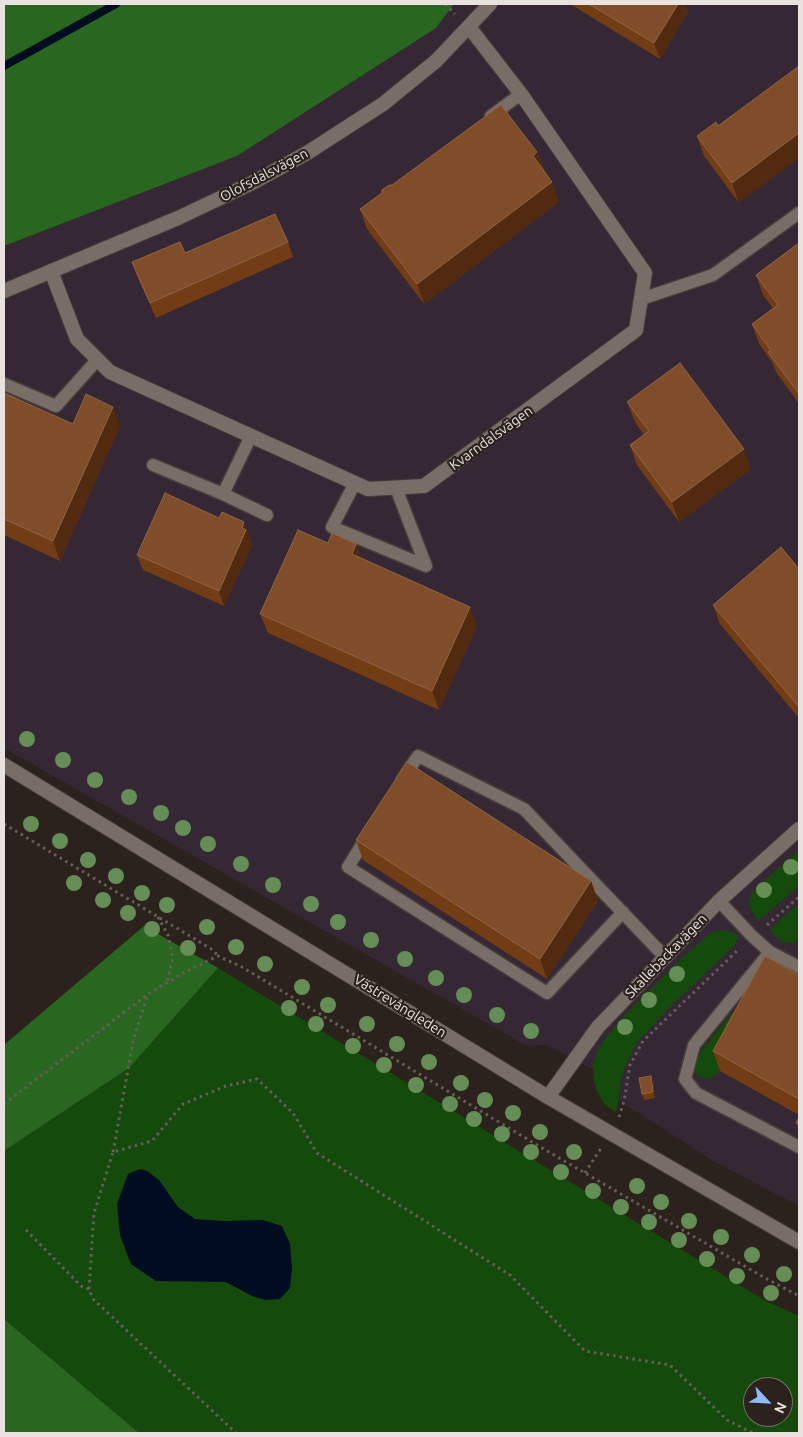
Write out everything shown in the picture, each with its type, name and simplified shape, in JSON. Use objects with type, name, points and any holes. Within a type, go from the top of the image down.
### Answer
[{"type":"street","name":"Olofsdalsvägen","points":[[4,291],[178,218],[252,183],[307,153],[383,104],[436,61],[490,4]]},
{"type":"street","name":"Kvarndalsvägen","points":[[51,271],[76,339],[110,372],[368,489],[424,486],[636,330],[645,273],[521,94],[469,27]]},
{"type":"street","name":"Västrevångleden","points":[[4,765],[548,1097],[799,1242]]},
{"type":"street","name":"Skallebackavägen","points":[[548,1097],[598,1027],[719,901],[799,829]]},
{"type":"lane","points":[[481,122],[521,94]]},
{"type":"lane","points":[[641,299],[713,275],[799,213]]},
{"type":"lane","points":[[4,384],[56,406],[98,359]]},
{"type":"lane","points":[[223,494],[251,436]]},
{"type":"lane","points":[[153,465],[223,494],[267,515]]},
{"type":"lane","points":[[355,483],[332,527],[426,566],[396,488]]},
{"type":"lane","points":[[398,788],[418,756],[524,809],[665,957]]},
{"type":"lane","points":[[373,828],[348,867],[546,993],[623,912]]},
{"type":"lane","points":[[719,901],[770,952],[799,967]]},
{"type":"lane","points":[[770,952],[694,1045],[685,1079],[696,1093],[799,1147]]},
{"type":"path","points":[[4,824],[158,916],[213,950],[218,956],[242,967],[585,1173],[799,1296]]},
{"type":"path","points":[[585,1173],[620,1114],[630,1065],[643,1041],[720,966],[799,897]]},
{"type":"path","points":[[158,916],[168,935],[172,958],[167,982]]},
{"type":"path","points":[[4,1104],[148,994],[183,972],[218,956]]},
{"type":"path","points":[[148,994],[134,1037],[113,1152],[94,1213],[88,1289],[93,1299],[236,1433]]},
{"type":"path","points":[[113,1152],[152,1141],[183,1104],[226,1086],[257,1079],[293,1113],[317,1153],[510,1275],[585,1351],[670,1365],[727,1420],[753,1433]]},
{"type":"path","points":[[26,1230],[81,1286],[88,1289]]},
{"type":"shaded area","points":[[454,4],[799,4],[799,1206],[713,1161],[606,1092],[596,1071],[547,1045],[527,1046],[4,748],[4,246],[237,156],[436,28]]},
{"type":"green space","points":[[4,4],[454,4],[436,28],[237,156],[4,246]]},
{"type":"green space","points":[[799,850],[799,886],[759,920],[750,908],[749,899],[753,891]]},
{"type":"green space","points":[[799,903],[799,937],[794,943],[782,942],[770,930]]},
{"type":"green space","points":[[144,926],[218,968],[129,1068],[4,1151],[4,1045]]},
{"type":"green space","points":[[722,930],[732,932],[738,936],[735,945],[670,1007],[637,1042],[620,1083],[618,1106],[615,1112],[604,1104],[594,1081],[593,1067],[596,1055],[604,1040],[626,1014],[682,958],[712,932]]},
{"type":"green space","points":[[218,968],[766,1301],[799,1316],[799,1433],[139,1433],[4,1319],[4,1151],[129,1068]]},
{"type":"green space","points":[[766,972],[771,975],[716,1075],[707,1079],[697,1076],[694,1069],[700,1052]]},
{"type":"green space","points":[[4,1319],[139,1433],[4,1433]]},
{"type":"water","points":[[140,1169],[147,1171],[159,1180],[178,1207],[195,1219],[224,1221],[263,1220],[282,1226],[290,1244],[292,1268],[290,1288],[280,1299],[265,1300],[252,1296],[226,1282],[156,1281],[131,1264],[120,1235],[117,1204],[128,1174]]},
{"type":"building","points":[[589,4],[678,4],[654,43]]},
{"type":"building","points":[[799,66],[799,133],[732,183],[697,136],[716,122],[718,126]]},
{"type":"building","points":[[501,105],[537,152],[533,156],[552,182],[417,284],[360,209],[382,193],[382,190],[392,185]]},
{"type":"building","points":[[275,214],[288,242],[150,303],[132,262],[180,242],[185,253]]},
{"type":"building","points":[[799,243],[799,394],[768,352],[771,351],[752,324],[778,305],[756,275]]},
{"type":"building","points":[[680,363],[744,449],[672,502],[630,445],[649,431],[627,402]]},
{"type":"building","points":[[4,393],[73,424],[86,394],[113,407],[53,541],[4,519]]},
{"type":"building","points":[[165,493],[219,518],[222,512],[244,522],[242,528],[246,530],[219,591],[137,555]]},
{"type":"building","points":[[298,530],[328,543],[332,533],[356,544],[352,554],[470,607],[432,691],[260,614]]},
{"type":"building","points":[[781,547],[799,569],[799,707],[713,605]]},
{"type":"building","points":[[407,762],[591,881],[540,959],[356,840]]},
{"type":"building","points":[[765,956],[799,975],[799,1099],[713,1051]]},
{"type":"building","points":[[651,1076],[653,1092],[642,1094],[639,1078]]},
{"type":"waterway","points":[[4,66],[116,4]]}]
